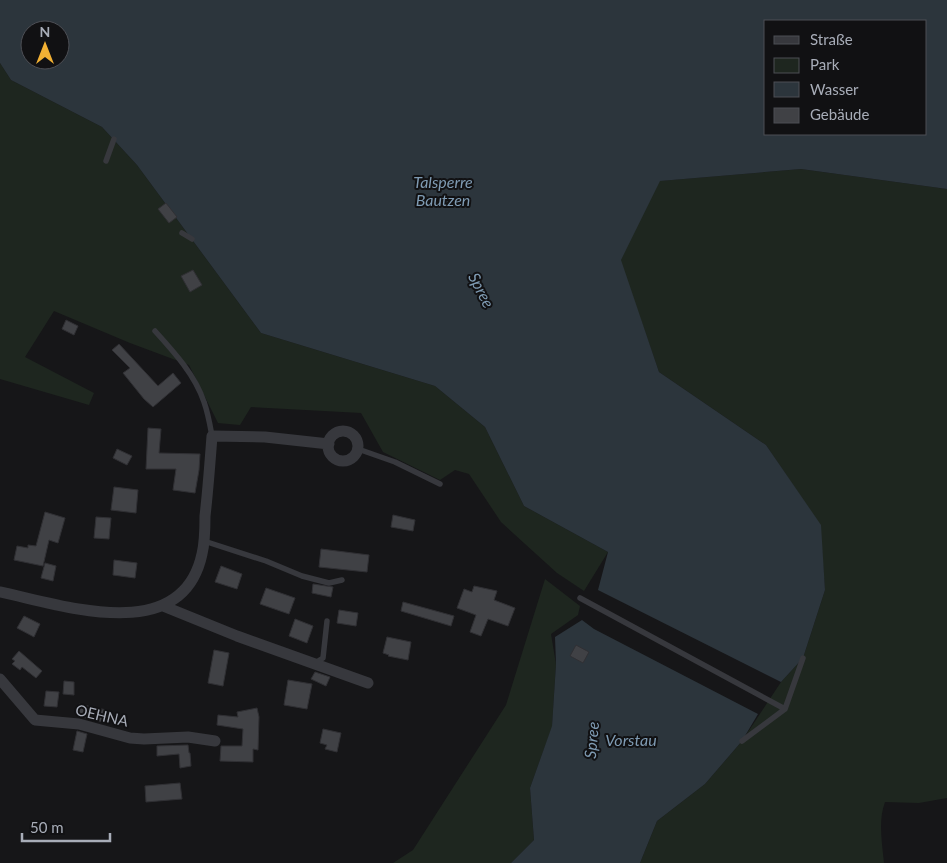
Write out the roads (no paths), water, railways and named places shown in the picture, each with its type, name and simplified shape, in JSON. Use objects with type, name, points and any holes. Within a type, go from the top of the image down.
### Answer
[{"type":"street","points":[[341,431],[346,431],[357,439],[358,449],[353,457],[344,461],[331,454],[329,444],[332,436],[341,431]]},
{"type":"street","points":[[0,592],[77,608],[119,614],[142,612],[163,606],[184,591],[192,582],[202,554],[212,436],[265,437],[329,444]]},
{"type":"street","points":[[163,606],[237,636],[368,684]]},
{"type":"street","name":"OEHNA","points":[[0,679],[35,720],[79,724],[137,738],[188,737],[215,741]]},
{"type":"lane","points":[[106,161],[114,139]]},
{"type":"lane","points":[[182,233],[192,239]]},
{"type":"lane","points":[[155,331],[180,359],[196,384],[206,408],[212,436]]},
{"type":"lane","points":[[358,449],[394,462],[440,484]]},
{"type":"lane","points":[[204,541],[266,561],[302,576],[329,583],[342,580]]},
{"type":"lane","points":[[580,598],[785,709]]},
{"type":"lane","points":[[313,664],[323,658],[327,621]]},
{"type":"lane","points":[[742,741],[785,709],[803,658]]},
{"type":"water","name":"Talsperre Bautzen","points":[[0,0],[947,0],[947,189],[801,169],[660,181],[621,260],[659,372],[766,445],[821,525],[825,590],[803,658],[781,682],[598,590],[608,552],[524,506],[485,427],[435,386],[261,333],[137,165],[102,127],[11,80],[0,63]]},
{"type":"water","name":"Vorstau","points":[[582,620],[594,629],[758,714],[742,741],[705,784],[657,821],[640,863],[511,863],[534,840],[530,788],[552,726],[556,664],[555,637]]},
{"type":"water label","name":"Spree","points":[[482,290]]},
{"type":"water label","name":"Spree","points":[[591,740]]}]
